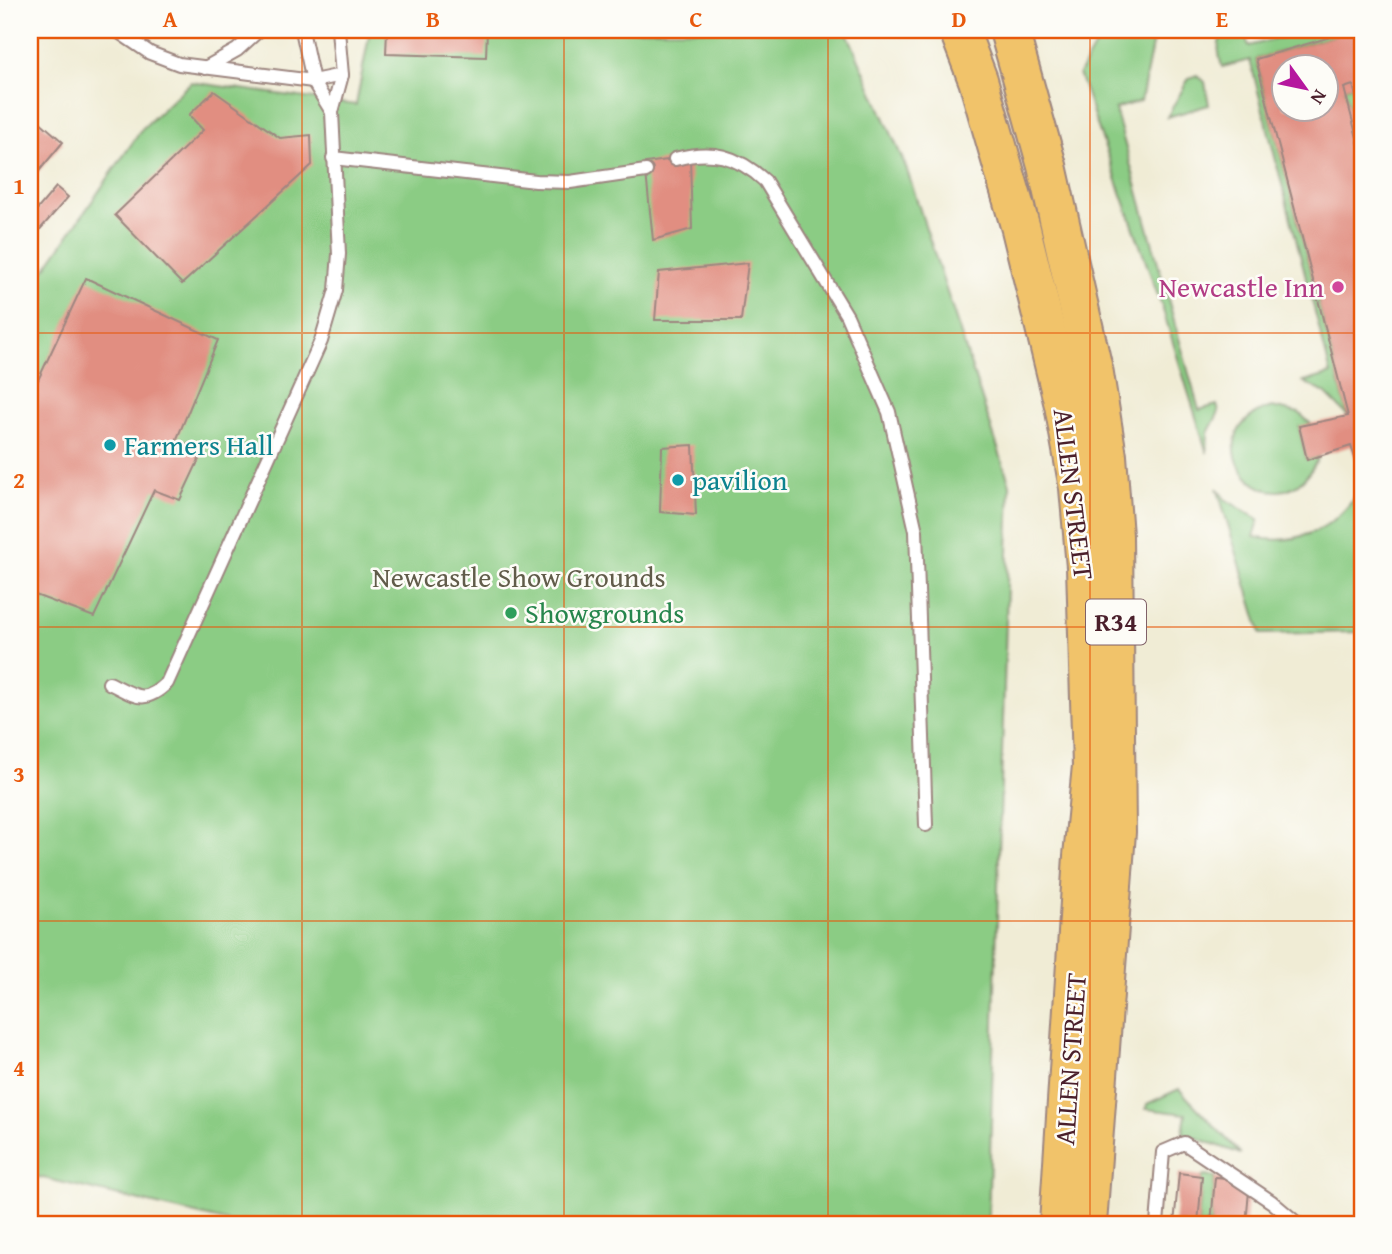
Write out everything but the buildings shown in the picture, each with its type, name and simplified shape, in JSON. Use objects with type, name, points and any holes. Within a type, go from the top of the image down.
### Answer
[{"type":"main road","name":"ALLEN STREET","points":[[959,30],[978,80],[1021,229],[1064,405],[1079,488],[1086,567],[1092,766],[1083,856],[1059,1224]]},
{"type":"main road","name":"ALLEN STREET","points":[[1009,30],[1047,166],[1091,361],[1107,456],[1113,536],[1116,832],[1087,1224]]},
{"type":"lane","points":[[116,30],[150,53],[179,64],[313,81],[342,75]]},
{"type":"lane","points":[[205,68],[237,50],[259,30]]},
{"type":"lane","points":[[302,30],[313,81],[332,112]]},
{"type":"lane","points":[[109,682],[142,698],[154,695],[167,683],[316,354],[335,290],[339,254],[332,112],[342,75],[338,30]]},
{"type":"lane","points":[[675,159],[699,153],[717,153],[748,166],[765,181],[847,316],[889,412],[916,531],[926,825]]},
{"type":"lane","points":[[333,158],[536,181],[570,181],[646,170]]},
{"type":"lane","points":[[1157,1224],[1163,1152],[1184,1143],[1272,1202],[1298,1224]]},
{"type":"green space","name":"Newcastle Show Grounds","points":[[370,30],[846,30],[906,167],[1010,485],[988,1224],[238,1224],[30,1175],[30,291],[142,129],[191,82],[356,105]]},
{"type":"green space","points":[[1104,30],[1155,30],[1141,101],[1115,109],[1199,410],[1217,405],[1219,412],[1208,433],[1207,453],[1163,310],[1079,74]]},
{"type":"green space","points":[[1227,30],[1243,30],[1249,46],[1309,30],[1354,30],[1280,52],[1270,52],[1270,55],[1256,59],[1270,122],[1272,122],[1348,416],[1325,393],[1304,382],[1331,374],[1250,60],[1222,67],[1219,43]]},
{"type":"green space","points":[[1197,75],[1205,82],[1209,105],[1167,117],[1189,78]]},
{"type":"green space","points":[[1353,85],[1359,107],[1362,107],[1362,157],[1344,88]]},
{"type":"green space","points":[[1272,407],[1299,413],[1311,424],[1299,427],[1307,460],[1319,456],[1301,481],[1281,491],[1262,488],[1246,476],[1236,458],[1236,439],[1247,420]]},
{"type":"green space","points":[[1362,486],[1362,632],[1261,634],[1217,488],[1225,499],[1259,520],[1254,537],[1271,540],[1303,536],[1317,530],[1342,512]]},
{"type":"green space","points":[[1179,1089],[1241,1154],[1183,1133],[1186,1114],[1146,1109],[1147,1104]]},
{"type":"green space","points":[[1202,1176],[1215,1177],[1211,1224],[1198,1224]]},
{"type":"place","name":"Newcastle Inn","points":[[1338,287]]},
{"type":"place","name":"Farmers Hall","points":[[110,445]]},
{"type":"place","name":"pavilion","points":[[678,480]]},
{"type":"place","name":"Showgrounds","points":[[511,613]]}]
